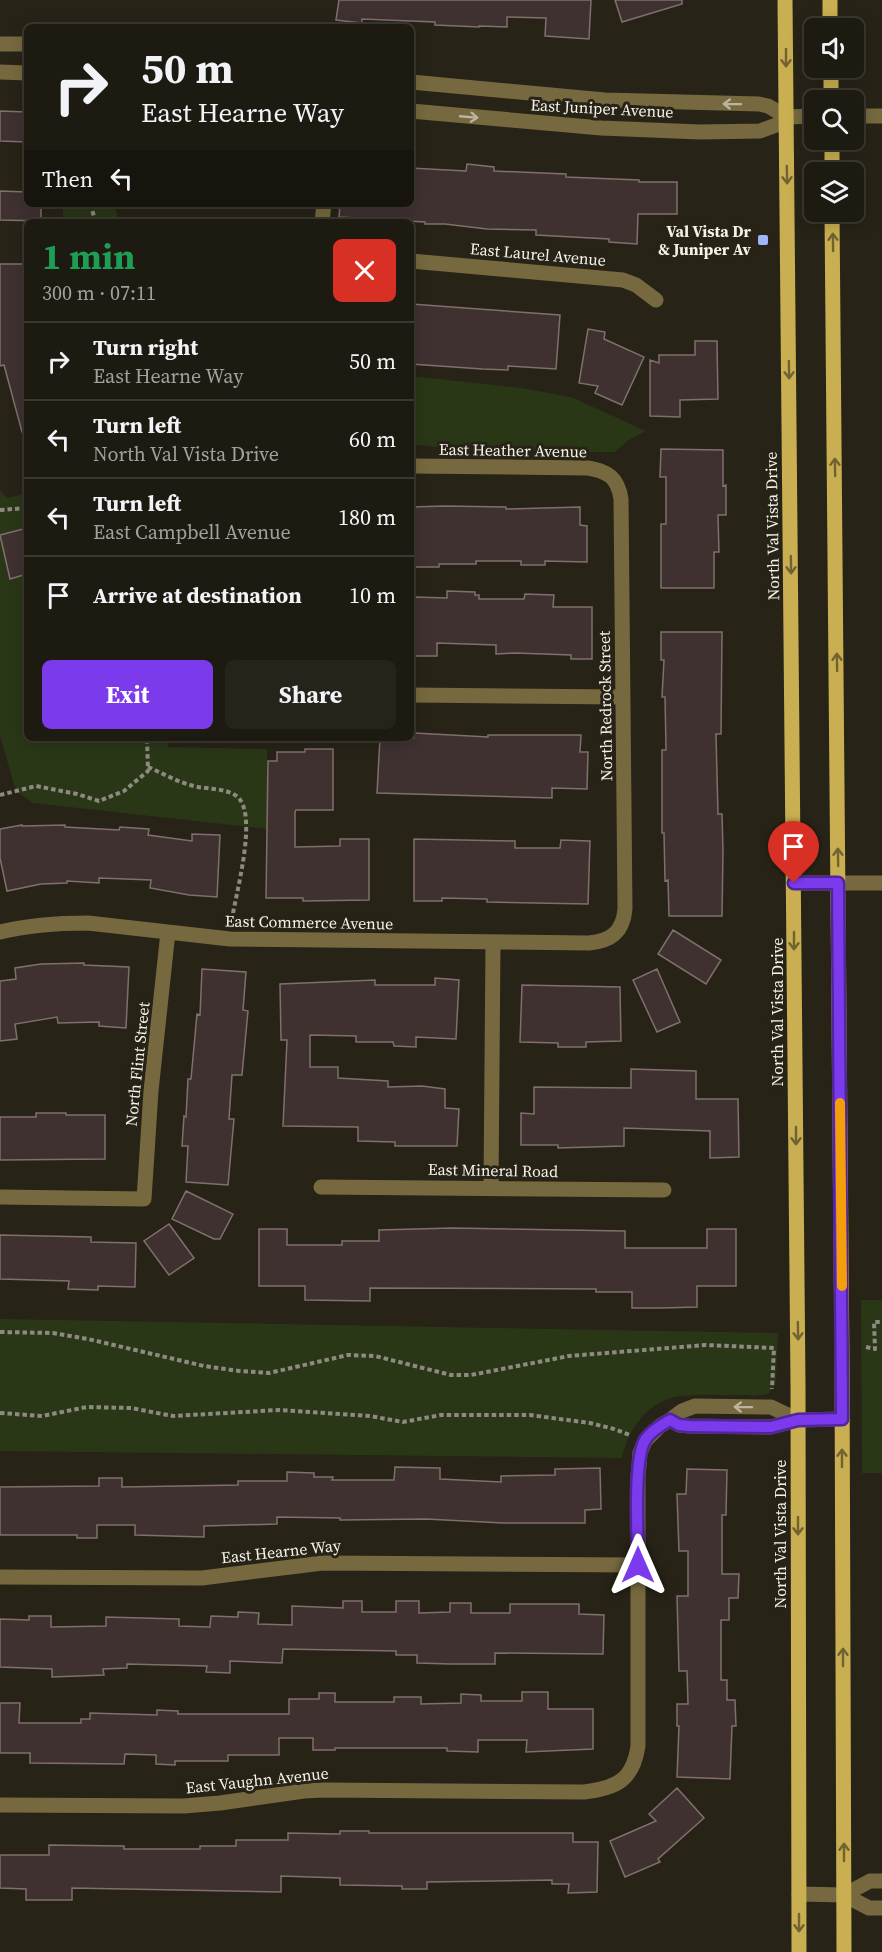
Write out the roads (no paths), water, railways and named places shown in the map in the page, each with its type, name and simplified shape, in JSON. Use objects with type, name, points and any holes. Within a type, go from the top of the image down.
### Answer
[{"type":"main road","name":"North Val Vista Drive","points":[[785,0],[794,883],[800,1952]]},
{"type":"main road","points":[[830,0],[831,18]]},
{"type":"main road","points":[[832,222],[844,1952]]},
{"type":"street","points":[[0,44],[24,44]]},
{"type":"street","points":[[0,72],[24,73]]},
{"type":"street","name":"East Juniper Avenue","points":[[414,82],[604,100],[759,104],[768,106],[787,117],[804,116]]},
{"type":"street","name":"East Juniper Avenue","points":[[414,111],[601,128],[700,132],[760,132],[787,117]]},
{"type":"street","points":[[864,116],[882,116]]},
{"type":"street","name":"East Laurel Avenue","points":[[414,261],[622,280],[636,285],[657,300]]},
{"type":"street","name":"East Heather Avenue","points":[[414,466],[588,468],[605,472],[612,477]]},
{"type":"street","name":"North Redrock Street","points":[[612,477],[617,483],[621,499],[625,909],[622,927],[616,934]]},
{"type":"street","points":[[414,695],[623,697]]},
{"type":"street","points":[[794,883],[882,883]]},
{"type":"street","name":"East Commerce Avenue","points":[[0,932],[31,926],[69,923],[230,939],[589,943],[608,940],[616,934]]},
{"type":"street","name":"North Flint Street","points":[[0,1197],[144,1199],[151,1091],[168,932]]},
{"type":"street","points":[[491,1188],[493,942]]},
{"type":"street","name":"East Mineral Road","points":[[321,1187],[664,1190]]},
{"type":"street","points":[[638,1565],[638,1465],[645,1441],[660,1426],[670,1420],[679,1425],[689,1426],[771,1427],[798,1420],[842,1419]]},
{"type":"street","name":"East Hearne Way","points":[[0,1577],[202,1578],[323,1563],[638,1565]]},
{"type":"street","name":"East Vaughn Avenue","points":[[0,1805],[174,1806],[203,1805],[284,1793],[323,1790],[584,1792],[613,1787],[632,1770],[639,1746],[638,1565]]},
{"type":"street","points":[[844,1895],[870,1881],[882,1881]]},
{"type":"street","points":[[799,1894],[844,1895],[869,1908],[882,1908]]},
{"type":"place","name":"Val Vista Dr & Juniper Av","points":[[763,240]]}]
